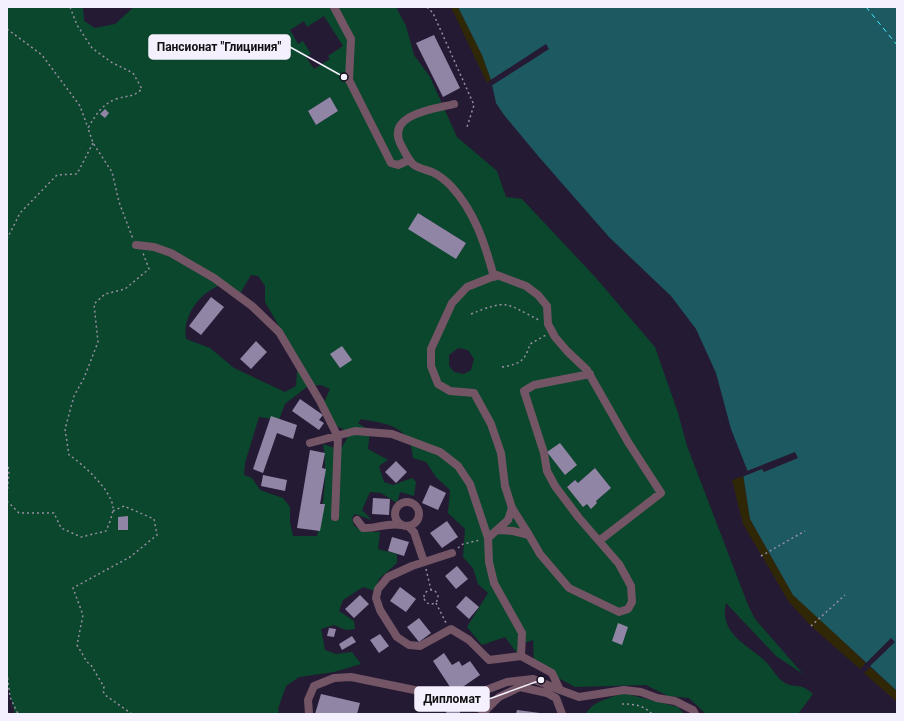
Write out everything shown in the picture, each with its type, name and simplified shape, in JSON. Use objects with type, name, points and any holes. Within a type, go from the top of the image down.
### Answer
[{"type":"lane","points":[[334,7],[351,39],[349,80],[391,163],[398,165],[409,160]]},
{"type":"lane","points":[[454,104],[408,116],[402,121],[399,129],[399,141],[409,160],[416,166],[435,173],[451,186],[468,208],[484,239],[494,276]]},
{"type":"lane","points":[[136,245],[154,247],[171,253],[214,278],[252,306],[279,332],[320,401],[338,437],[335,517]]},
{"type":"lane","points":[[590,374],[534,385],[524,391],[544,453],[547,471],[555,486],[599,541],[619,564],[631,586],[632,602],[628,609],[619,612],[569,588],[540,554],[512,508],[505,486],[501,453],[491,424],[474,393],[450,391],[438,384],[431,366],[431,349],[452,304],[467,287],[497,275],[526,286],[538,295],[547,306],[551,328],[555,337],[590,374],[628,442],[662,493],[599,541]]},
{"type":"lane","points":[[310,443],[338,437],[355,431],[392,434],[440,452],[458,466],[470,484],[488,538],[489,562],[494,583],[522,632],[521,656]]},
{"type":"lane","points":[[488,538],[508,520],[512,508]]},
{"type":"lane","points":[[357,520],[363,528],[373,528],[390,523],[405,525],[414,532],[424,562]]},
{"type":"lane","points":[[498,530],[513,531],[529,535]]},
{"type":"lane","points":[[452,553],[424,562],[388,577],[378,589],[376,598],[380,610],[397,637],[408,645],[420,646],[451,629],[469,640],[489,660],[521,656],[552,673],[560,690]]},
{"type":"lane","points":[[309,714],[308,700],[314,686],[334,678],[351,677],[473,702]]},
{"type":"lane","points":[[562,714],[556,698],[546,693],[520,688],[499,696],[485,711],[471,705],[478,693],[507,682],[533,679],[579,696],[624,690],[641,692],[658,698],[676,701],[693,710],[695,714]]},
{"type":"path","points":[[70,7],[77,25],[92,48],[112,62],[133,73],[142,89],[134,96],[115,99],[97,112],[88,128]]},
{"type":"path","points":[[427,7],[433,13],[474,105],[467,127]]},
{"type":"path","points":[[7,28],[42,55],[80,106],[93,143],[112,172],[119,202],[136,245],[141,250],[150,269],[125,289],[105,294],[94,304],[98,342],[84,378],[74,396],[65,429],[69,455],[84,465],[110,498],[112,511],[106,531],[81,537],[61,528],[54,513],[19,513],[7,501]]},
{"type":"path","points":[[7,239],[20,213],[57,175],[77,174],[93,143]]},
{"type":"path","points":[[471,314],[494,305],[507,304],[551,328],[530,344],[527,356],[518,363],[502,367]]},
{"type":"path","points":[[7,462],[9,471],[7,497]]},
{"type":"path","points":[[112,511],[124,506],[154,519],[157,535],[130,557],[73,588],[83,615],[77,645],[104,686],[103,691],[105,695],[132,714]]},
{"type":"path","points":[[761,556],[804,531]]},
{"type":"path","points":[[452,553],[463,544],[488,538]]},
{"type":"path","points":[[424,562],[431,590],[437,593],[438,600],[435,603]]},
{"type":"path","points":[[431,590],[425,594],[426,601],[428,603],[435,603]]},
{"type":"path","points":[[811,626],[845,595]]},
{"type":"path","points":[[435,603],[438,611],[451,629]]},
{"type":"path","points":[[7,673],[10,697],[18,714]]},
{"type":"path","points":[[622,704],[634,704],[647,709],[652,714]]},
{"type":"shaded area","points":[[7,7],[83,7],[84,21],[95,28],[115,24],[134,7],[396,7],[406,26],[414,55],[430,77],[457,137],[497,171],[506,197],[522,199],[596,278],[655,347],[678,413],[687,446],[748,605],[755,619],[803,674],[776,656],[726,603],[726,622],[736,637],[764,660],[782,681],[789,685],[805,688],[813,694],[798,714],[706,714],[689,698],[668,696],[646,685],[575,687],[534,665],[533,640],[522,644],[517,653],[505,637],[482,645],[467,627],[488,593],[478,584],[473,568],[463,557],[465,529],[448,513],[450,490],[436,477],[426,462],[413,458],[408,439],[403,433],[389,425],[361,419],[358,423],[370,431],[368,449],[388,460],[379,466],[384,482],[393,485],[412,478],[416,482],[414,496],[400,492],[397,503],[381,493],[370,492],[362,510],[372,520],[355,514],[352,518],[354,526],[365,532],[380,532],[378,549],[397,554],[397,563],[379,579],[375,591],[363,587],[343,600],[339,611],[354,621],[355,629],[346,630],[334,625],[321,629],[325,650],[336,654],[352,652],[361,664],[334,672],[299,677],[286,686],[278,709],[279,714],[15,714],[7,682]],"holes":[[[324,16],[343,46],[328,56],[330,59],[314,69],[306,57],[311,54],[303,41],[298,44],[290,30],[304,21],[307,27]],[[330,97],[338,111],[316,125],[308,111]],[[418,213],[466,243],[456,259]],[[251,275],[258,276],[265,286],[265,302],[298,359],[296,386],[285,392],[234,368],[210,348],[186,339],[185,330],[194,306],[206,293],[221,285],[240,294]],[[458,348],[468,350],[474,359],[471,370],[464,374],[454,372],[449,366],[449,355]],[[321,385],[330,389],[322,407],[332,424],[343,429],[347,439],[340,450],[323,444],[325,478],[317,536],[293,536],[290,522],[290,507],[283,498],[260,490],[252,478],[244,475],[245,463],[259,417],[279,420],[285,404],[308,386]],[[595,468],[611,488],[596,501],[597,503],[591,508],[587,504],[583,506],[567,487],[575,480],[578,483]]]},
{"type":"shaded area","points":[[458,7],[897,7],[897,691],[793,595],[750,519],[743,474],[748,472],[731,429],[716,373],[696,329],[671,296],[609,237],[504,115],[496,103],[491,80],[482,55]]},
{"type":"shaded area","points":[[623,693],[678,707],[684,714],[586,714],[597,703]]},
{"type":"sand","points":[[451,7],[458,7],[482,55],[491,80],[487,83]]},
{"type":"sand","points":[[743,476],[750,519],[793,595],[866,663],[860,669],[811,626],[789,602],[743,524],[732,480]]},
{"type":"sand","points":[[870,667],[897,691],[897,702],[864,673]]},
{"type":"pier","points":[[546,44],[549,49],[491,86],[489,81]]},
{"type":"pier","points":[[795,452],[798,458],[764,472],[762,469],[742,477],[742,473]]},
{"type":"pier","points":[[891,638],[895,642],[868,668],[864,665]]},
{"type":"building","points":[[434,35],[460,88],[443,97],[416,43]]},
{"type":"building","points":[[330,97],[338,111],[316,125],[308,111]]},
{"type":"building","points":[[105,109],[109,113],[105,118],[100,114]]},
{"type":"building","points":[[418,213],[466,243],[456,259],[408,229]]},
{"type":"building","points":[[211,297],[224,307],[201,335],[189,326]]},
{"type":"building","points":[[256,341],[267,352],[251,369],[240,359]]},
{"type":"building","points":[[342,346],[352,360],[340,368],[330,354]]},
{"type":"building","points":[[300,399],[323,415],[319,420],[324,423],[319,430],[292,411]]},
{"type":"building","points":[[271,416],[297,425],[293,439],[277,433],[263,473],[253,469]]},
{"type":"building","points":[[560,443],[577,465],[565,475],[547,452]]},
{"type":"building","points":[[310,450],[325,453],[322,468],[326,469],[320,504],[325,504],[320,531],[297,528]]},
{"type":"building","points":[[396,461],[407,472],[396,483],[385,472]]},
{"type":"building","points":[[595,468],[611,488],[596,501],[597,503],[591,509],[587,504],[583,507],[567,487],[575,480],[578,483]]},
{"type":"building","points":[[263,475],[287,480],[285,491],[261,486]]},
{"type":"building","points":[[430,485],[446,493],[438,510],[422,503]]},
{"type":"building","points":[[373,498],[390,499],[389,515],[372,514]]},
{"type":"building","points":[[128,516],[128,530],[118,530],[118,517]]},
{"type":"building","points":[[447,521],[458,537],[442,548],[430,533]]},
{"type":"building","points":[[392,537],[409,542],[404,556],[388,551]]},
{"type":"building","points":[[457,566],[468,579],[456,589],[445,576]]},
{"type":"building","points":[[400,587],[416,599],[406,612],[390,601]]},
{"type":"building","points":[[360,595],[369,604],[354,618],[345,609]]},
{"type":"building","points":[[466,596],[479,607],[469,619],[456,607]]},
{"type":"building","points":[[419,618],[431,633],[419,642],[407,627]]},
{"type":"building","points":[[618,623],[628,627],[622,645],[612,641]]},
{"type":"building","points":[[329,628],[336,629],[334,637],[327,636]]},
{"type":"building","points":[[380,634],[389,646],[379,653],[370,640]]},
{"type":"building","points":[[352,636],[356,642],[342,650],[339,644]]},
{"type":"building","points":[[444,653],[452,665],[459,661],[462,666],[470,661],[480,675],[454,693],[433,661]]},
{"type":"building","points":[[321,694],[360,703],[357,714],[315,714]]},
{"type":"building","points":[[454,705],[460,710],[460,714],[446,714],[447,708]]},
{"type":"building","points":[[517,710],[540,713],[540,714],[516,714]]},
{"type":"ferry route","points":[[866,7],[897,45]]},
{"type":"place","name":"Пансионат \"Глициния\"","points":[[344,77]]},
{"type":"place","name":"Дипломат","points":[[541,680]]}]
